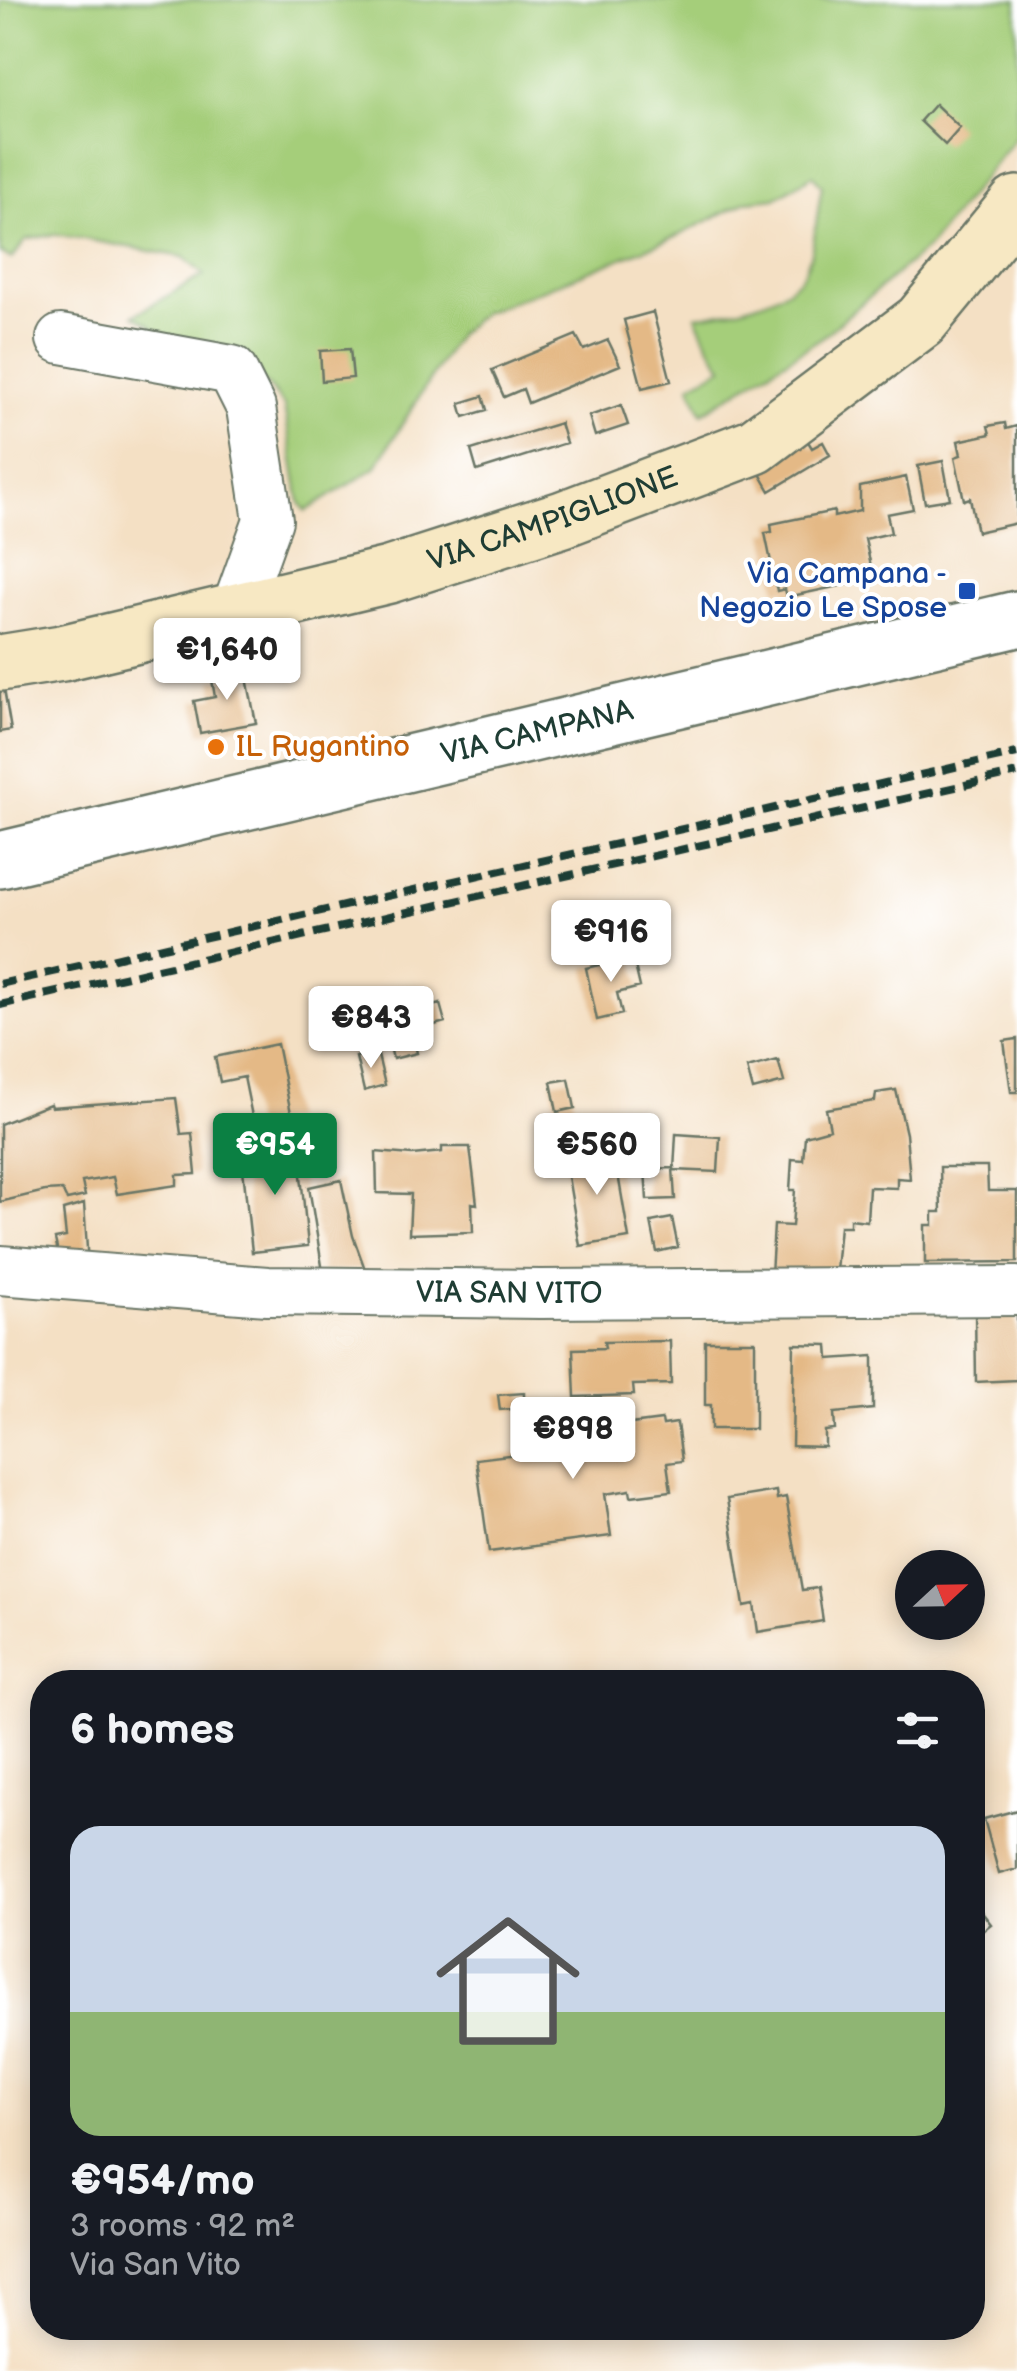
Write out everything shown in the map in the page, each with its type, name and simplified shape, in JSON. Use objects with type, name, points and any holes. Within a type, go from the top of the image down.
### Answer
[{"type":"main road","name":"VIA CAMPIGLIONE","points":[[0,663],[62,654],[389,575],[564,519],[756,446],[921,321],[1017,204]]},
{"type":"street","points":[[62,339],[232,370],[250,408],[268,520],[234,612]]},
{"type":"street","name":"VIA CAMPANA","points":[[0,860],[1017,619]]},
{"type":"street","name":"VIA SAN VITO","points":[[0,1270],[268,1291],[619,1294],[1017,1290]]},
{"type":"green space","points":[[0,0],[1017,0],[1017,134],[928,247],[821,338],[702,413],[690,385],[723,367],[696,316],[756,304],[796,282],[808,264],[822,186],[813,175],[775,198],[747,201],[675,237],[482,313],[458,334],[375,468],[306,511],[300,503],[284,406],[269,387],[236,357],[165,341],[134,315],[204,275],[183,257],[56,234],[26,240],[12,259],[0,252]]},
{"type":"building","points":[[935,104],[960,128],[945,145],[920,121]]},
{"type":"building","points":[[653,312],[671,381],[642,388],[624,320]]},
{"type":"building","points":[[576,335],[584,350],[608,340],[620,365],[528,403],[523,389],[504,397],[492,370]]},
{"type":"building","points":[[350,349],[353,378],[322,381],[320,351]]},
{"type":"building","points":[[483,396],[487,410],[464,417],[460,403]]},
{"type":"building","points":[[621,405],[628,425],[595,436],[589,416]]},
{"type":"building","points":[[560,423],[566,443],[477,471],[471,450]]},
{"type":"building","points":[[1005,423],[1006,429],[1017,426],[1017,523],[977,532],[970,498],[964,500],[955,457],[961,455],[958,441],[990,434],[988,426]]},
{"type":"building","points":[[804,435],[812,448],[823,442],[830,455],[770,491],[758,470]]},
{"type":"building","points":[[943,461],[950,499],[925,503],[918,466]]},
{"type":"building","points":[[906,477],[913,509],[887,514],[891,533],[865,539],[872,571],[867,572],[868,580],[787,597],[785,589],[777,591],[765,533],[772,532],[771,524],[834,511],[834,517],[860,511],[860,487]]},
{"type":"building","points":[[244,663],[256,723],[200,733],[194,701],[215,697],[212,680],[232,676],[230,666]]},
{"type":"building","points":[[4,689],[11,730],[0,732],[0,690]]},
{"type":"building","points":[[633,957],[640,987],[617,993],[622,1014],[597,1020],[586,968]]},
{"type":"building","points":[[440,1004],[445,1022],[412,1031],[417,1053],[393,1059],[387,1034],[356,1041],[352,1026]]},
{"type":"building","points":[[1017,1039],[1017,1092],[1011,1092],[1004,1041]]},
{"type":"building","points":[[277,1044],[292,1118],[254,1126],[244,1077],[220,1082],[215,1057]]},
{"type":"building","points":[[377,1051],[385,1085],[364,1091],[356,1057]]},
{"type":"building","points":[[778,1060],[784,1082],[753,1090],[747,1068]]},
{"type":"building","points":[[569,1079],[575,1108],[557,1112],[551,1082]]},
{"type":"building","points":[[896,1090],[906,1134],[910,1179],[897,1178],[897,1188],[869,1187],[867,1221],[850,1219],[850,1226],[840,1226],[834,1293],[770,1291],[774,1225],[792,1226],[792,1159],[803,1160],[805,1136],[830,1129],[826,1109],[875,1101],[876,1093]]},
{"type":"building","points":[[176,1098],[181,1134],[192,1133],[196,1174],[177,1175],[177,1185],[117,1194],[113,1177],[82,1182],[85,1196],[67,1200],[62,1190],[0,1202],[0,1124],[50,1104],[51,1107]]},
{"type":"building","points":[[581,1119],[584,1138],[550,1143],[546,1125]]},
{"type":"building","points":[[676,1134],[720,1137],[718,1172],[674,1170]]},
{"type":"building","points":[[298,1145],[308,1246],[252,1252],[241,1151]]},
{"type":"building","points":[[442,1147],[470,1147],[477,1204],[472,1203],[473,1232],[409,1234],[411,1194],[377,1193],[376,1152],[412,1155],[442,1152]]},
{"type":"building","points":[[614,1151],[629,1238],[580,1246],[565,1159]]},
{"type":"building","points":[[940,1167],[987,1167],[988,1191],[1017,1191],[1017,1262],[925,1263],[925,1225],[933,1225],[933,1212],[941,1212]]},
{"type":"building","points":[[673,1168],[675,1199],[647,1200],[645,1169]]},
{"type":"building","points":[[341,1180],[365,1269],[323,1272],[309,1187]]},
{"type":"building","points":[[84,1204],[88,1264],[60,1262],[55,1239],[66,1237],[63,1210]]},
{"type":"building","points":[[672,1218],[678,1247],[657,1252],[651,1222]]},
{"type":"building","points":[[1017,1306],[1017,1380],[976,1382],[975,1307]]},
{"type":"building","points":[[670,1341],[671,1384],[633,1385],[634,1395],[575,1397],[573,1349],[605,1348],[604,1342]]},
{"type":"building","points":[[705,1341],[755,1341],[755,1429],[711,1429],[711,1405],[705,1405]]},
{"type":"building","points":[[794,1344],[828,1345],[829,1359],[873,1356],[873,1409],[834,1413],[835,1430],[825,1431],[825,1447],[792,1446]]},
{"type":"building","points":[[524,1393],[524,1408],[500,1410],[498,1395]]},
{"type":"building","points":[[593,1418],[594,1424],[623,1420],[623,1425],[662,1420],[663,1425],[677,1423],[682,1461],[667,1463],[671,1491],[631,1496],[630,1490],[605,1494],[611,1536],[489,1552],[476,1459],[565,1448],[563,1430],[571,1429],[569,1421]]},
{"type":"building","points":[[776,1491],[777,1499],[786,1497],[802,1590],[818,1588],[823,1621],[758,1632],[754,1604],[744,1606],[727,1499]]},
{"type":"building","points":[[1017,1810],[1017,1869],[999,1874],[985,1819]]},
{"type":"railway","points":[[0,984],[1017,753]]},
{"type":"railway","points":[[0,1005],[1017,773]]},
{"type":"place","name":"Via Campana - Negozio Le Spose","points":[[967,591]]},
{"type":"place","name":"IL Rugantino","points":[[216,747]]}]
